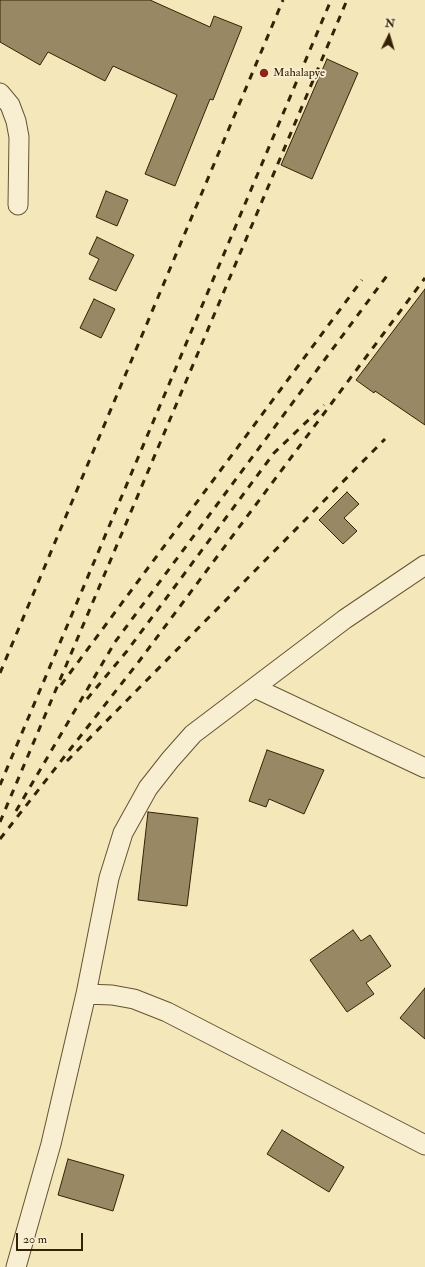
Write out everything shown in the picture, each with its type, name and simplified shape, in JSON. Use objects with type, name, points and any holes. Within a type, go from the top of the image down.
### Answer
[{"type":"street","points":[[0,93],[10,105],[16,120],[19,137],[18,205]]},
{"type":"street","points":[[16,1267],[51,1144],[86,994],[109,878],[123,833],[135,809],[170,760],[193,734],[345,619],[425,565]]},
{"type":"street","points":[[255,688],[425,768]]},
{"type":"street","points":[[86,994],[112,995],[134,999],[167,1012],[425,1145]]},
{"type":"building","points":[[0,0],[150,0],[210,27],[214,16],[242,27],[213,100],[210,99],[175,186],[145,174],[177,95],[113,66],[105,81],[48,52],[40,65],[0,42]]},
{"type":"building","points":[[327,59],[358,73],[312,179],[281,165]]},
{"type":"building","points":[[106,191],[128,200],[117,226],[96,217]]},
{"type":"building","points":[[97,237],[134,255],[116,291],[89,279],[99,259],[89,254]]},
{"type":"building","points":[[425,289],[425,425],[356,380]]},
{"type":"building","points":[[94,299],[115,309],[101,338],[80,328]]},
{"type":"building","points":[[347,492],[359,504],[344,518],[357,531],[343,544],[319,520]]},
{"type":"building","points":[[267,750],[324,770],[304,814],[269,799],[266,807],[249,801]]},
{"type":"building","points":[[148,812],[198,818],[187,906],[138,900]]},
{"type":"building","points":[[353,930],[361,941],[370,935],[391,966],[366,983],[374,994],[347,1012],[310,960]]},
{"type":"building","points":[[425,988],[425,1039],[400,1018]]},
{"type":"building","points":[[282,1130],[344,1167],[329,1192],[267,1154]]},
{"type":"building","points":[[68,1159],[124,1175],[113,1211],[58,1195]]},
{"type":"railway","points":[[0,673],[283,0]]},
{"type":"railway","points":[[0,785],[331,0]]},
{"type":"railway","points":[[0,822],[347,0]]},
{"type":"railway","points":[[16,811],[115,642],[389,273]]},
{"type":"railway","points":[[0,839],[140,660],[425,278]]},
{"type":"railway","points":[[61,685],[362,280]]},
{"type":"railway","points":[[87,699],[127,651],[274,453],[324,405]]},
{"type":"railway","points":[[67,761],[385,439]]},
{"type":"place","name":"Mahalapye","points":[[264,73]]}]
